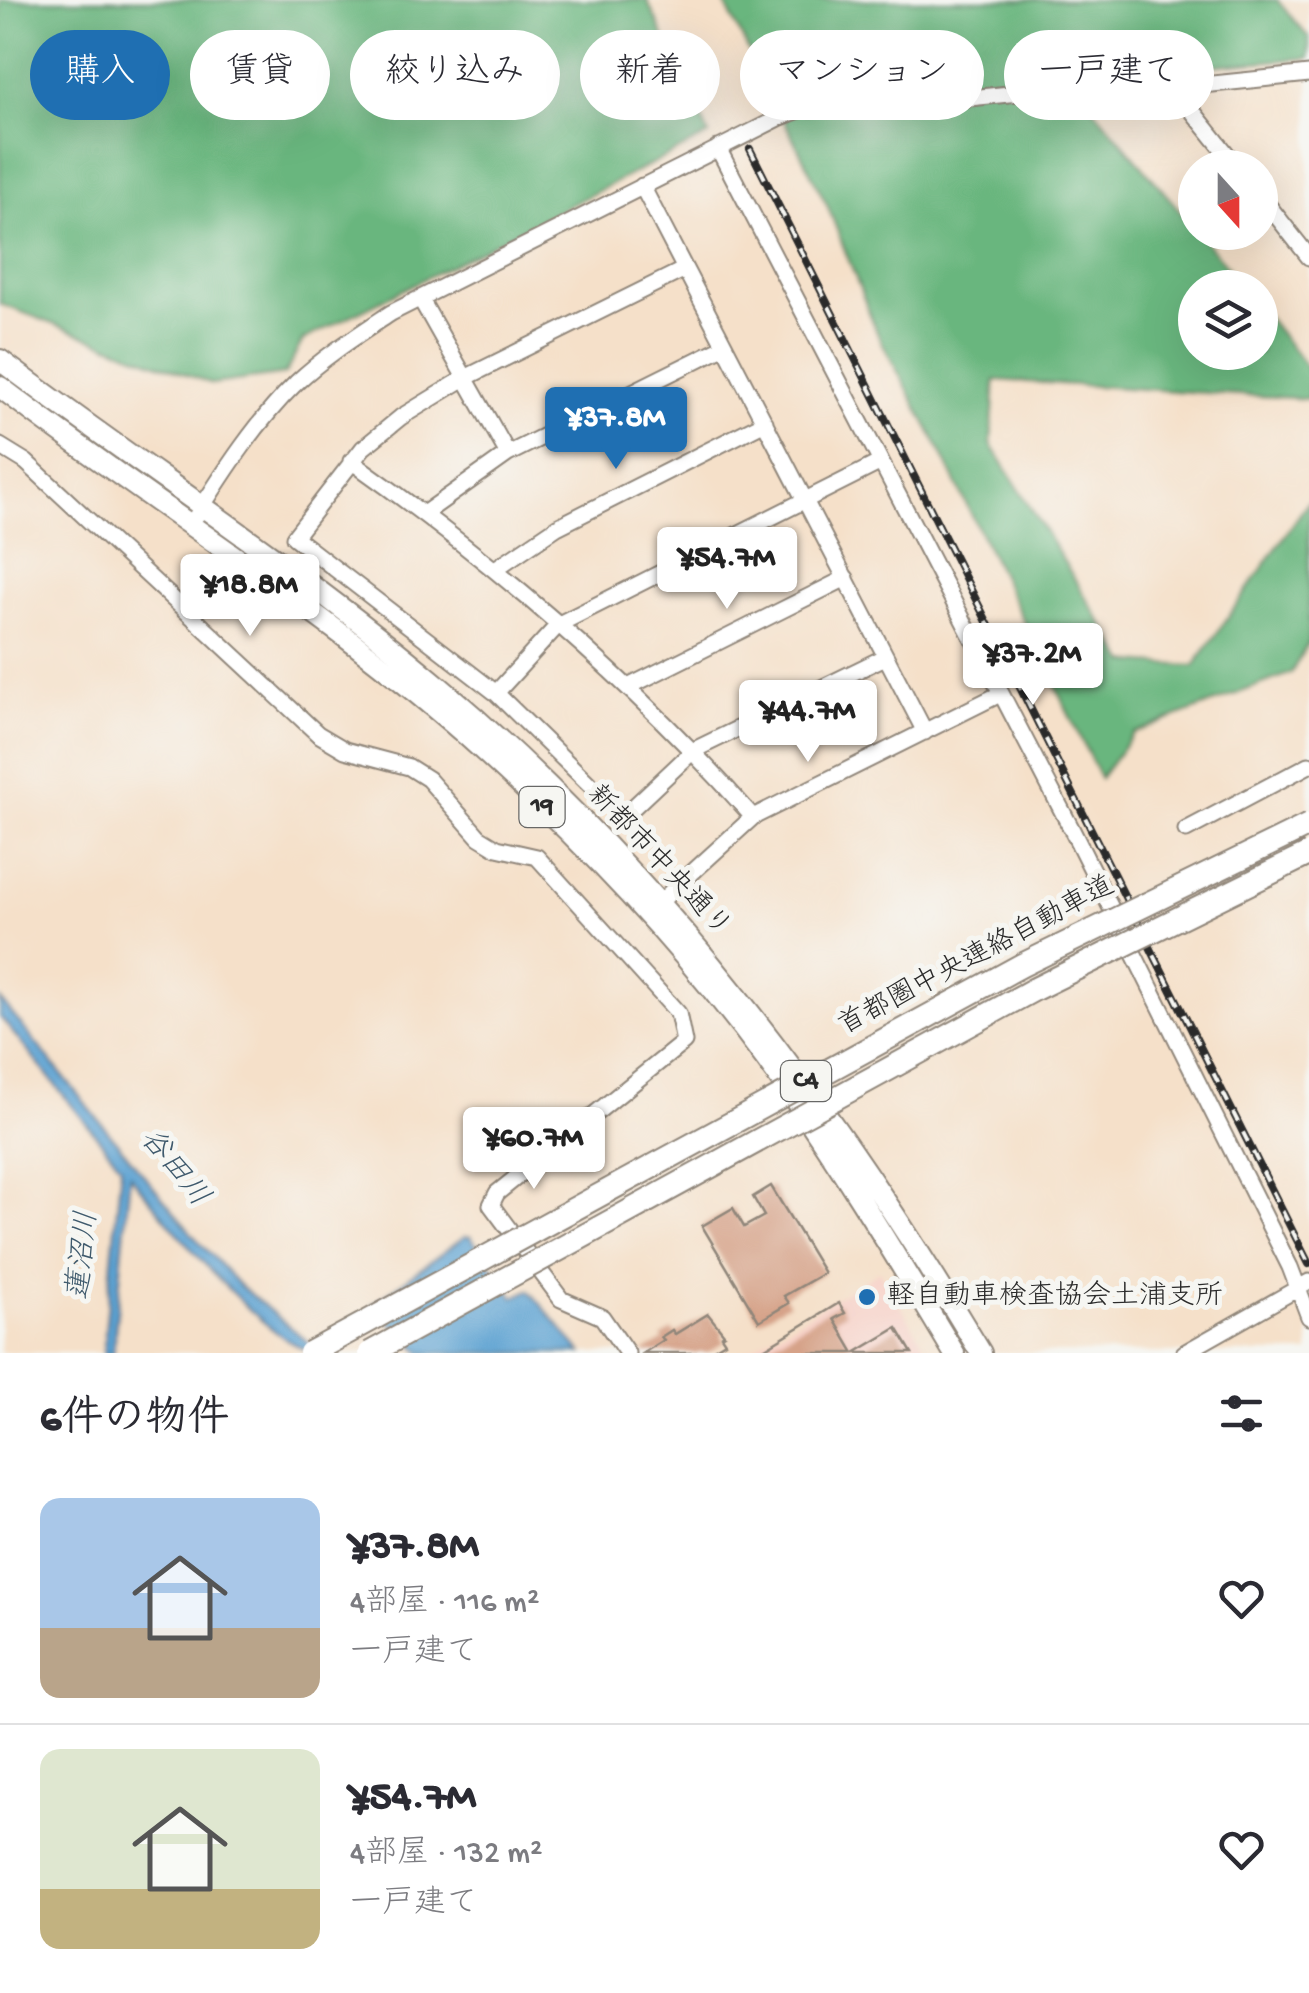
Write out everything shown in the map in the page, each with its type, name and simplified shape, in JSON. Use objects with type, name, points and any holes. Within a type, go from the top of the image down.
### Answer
[{"type":"highway","name":"首都圏中央連絡自動車道","points":[[310,1353],[1005,974],[1309,825]]},
{"type":"highway","name":"首都圏中央連絡自動車道","points":[[370,1353],[1001,1007],[1215,897],[1309,854]]},
{"type":"main road","name":"新都市中央通り","points":[[0,360],[202,506],[440,687],[566,803],[661,901],[787,1058],[892,1211],[981,1353]]},
{"type":"main road","name":"新都市中央通り","points":[[0,388],[422,698],[537,802],[627,894],[764,1058],[830,1151],[954,1353]]},
{"type":"street","points":[[1214,84],[1309,74]]},
{"type":"street","points":[[190,525],[295,384],[335,351],[420,298],[802,109],[892,106],[1004,94]]},
{"type":"street","points":[[1200,120],[1224,150]]},
{"type":"street","points":[[718,148],[1303,1285],[1309,1317]]},
{"type":"street","points":[[642,186],[925,732]]},
{"type":"street","points":[[1278,218],[1309,256]]},
{"type":"street","points":[[684,269],[465,378],[401,417],[352,461],[294,537],[496,693],[623,817],[694,750],[886,656]]},
{"type":"street","points":[[420,298],[508,454]]},
{"type":"street","points":[[425,513],[508,454],[725,346]]},
{"type":"street","points":[[495,569],[557,527],[765,422]]},
{"type":"street","points":[[0,446],[26,462],[318,734],[345,750],[409,767],[428,779],[479,837],[497,848],[537,857],[678,1014],[684,1042],[497,1193],[490,1205],[561,1299],[602,1316],[626,1353]]},
{"type":"street","points":[[352,461],[425,513],[559,624],[694,750],[753,818]]},
{"type":"street","points":[[496,693],[559,624],[879,462]]},
{"type":"street","points":[[628,686],[846,578]]},
{"type":"street","points":[[661,901],[753,818],[1000,694]]},
{"type":"street","points":[[1186,830],[1309,765]]},
{"type":"street","points":[[1184,1353],[1303,1285]]},
{"type":"shaded area","name":"軽自動車検査協会土浦支所","points":[[880,1271],[929,1353],[743,1353],[796,1322]]},
{"type":"green space","points":[[0,0],[647,0],[661,30],[580,30],[580,120],[702,120],[709,135],[303,340],[285,374],[212,384],[0,304]]},
{"type":"green space","points":[[723,0],[1277,0],[1309,38],[1309,58],[1214,66],[1214,30],[1004,30],[1004,120],[1104,120],[1178,208],[1178,250],[1213,250],[1230,270],[1178,270],[1178,370],[1278,370],[1278,331],[1309,370],[1309,399],[995,380],[991,444],[1126,662],[1194,666],[1309,501],[1309,642],[1291,673],[1134,733],[1100,778],[936,442],[878,335],[828,207],[784,120],[984,120],[984,30],[740,30],[740,34]]},
{"type":"water","points":[[0,999],[193,1235],[241,1287],[322,1353],[300,1347],[247,1308],[130,1175],[113,1353],[103,1353],[121,1166],[0,1017]]},
{"type":"water","points":[[465,1236],[471,1237],[514,1297],[529,1290],[582,1353],[422,1353],[372,1305]]},
{"type":"building","points":[[771,1186],[824,1273],[784,1296],[789,1303],[759,1321],[702,1226],[733,1208],[744,1227],[764,1216],[753,1197]]},
{"type":"building","points":[[839,1303],[845,1313],[834,1319],[854,1353],[757,1353]]},
{"type":"building","points":[[708,1314],[724,1334],[721,1336],[725,1342],[707,1353],[643,1353],[672,1330],[675,1334]]},
{"type":"building","points":[[897,1328],[912,1353],[855,1353]]},
{"type":"railway","points":[[750,149],[1309,1264]]},
{"type":"place","name":"軽自動車検査協会土浦支所","points":[[867,1297]]},
{"type":"water label","name":"谷田川","points":[[173,1169]]},
{"type":"water label","name":"蓮沼川","points":[[85,1256]]}]
